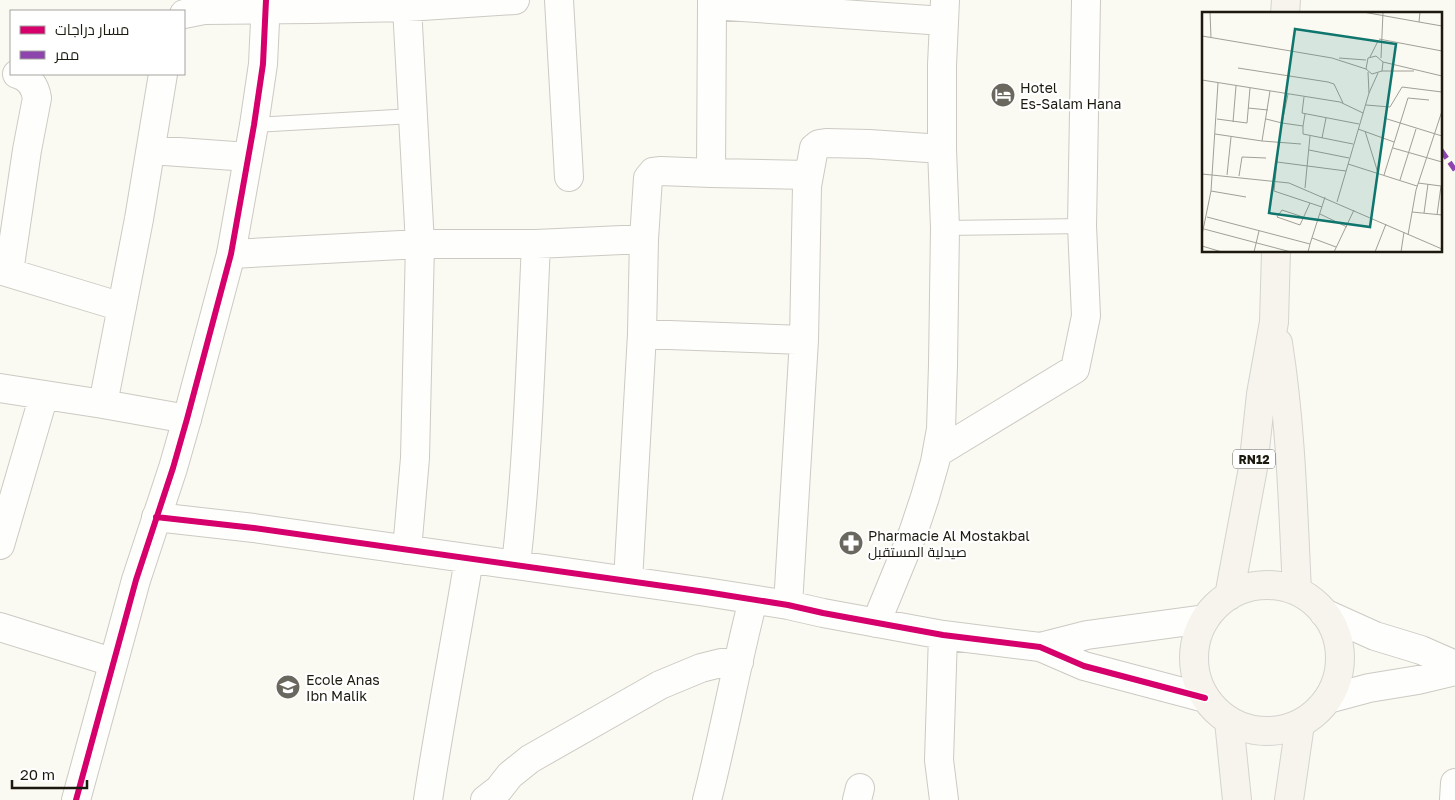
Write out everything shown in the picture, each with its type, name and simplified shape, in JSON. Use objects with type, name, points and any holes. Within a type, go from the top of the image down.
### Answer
[{"type":"main road","name":"RN12","points":[[1229,596],[1252,468],[1261,394],[1274,322],[1276,252]]},
{"type":"main road","name":"RN12","points":[[1274,322],[1286,393],[1292,466],[1297,591]]},
{"type":"main road","points":[[1262,585],[1280,586],[1297,591],[1312,601],[1324,613],[1334,629],[1339,646],[1340,664],[1336,682],[1328,699],[1315,714],[1300,724],[1283,730],[1264,732],[1246,729],[1229,721],[1216,711],[1205,698],[1198,683],[1194,667],[1194,650],[1198,634],[1205,619],[1215,606],[1245,588],[1262,585]]},
{"type":"main road","points":[[1229,721],[1237,800]]},
{"type":"main road","points":[[1289,800],[1300,724]]},
{"type":"street","points":[[185,14],[266,4],[312,10],[407,7],[514,0]]},
{"type":"street","points":[[559,0],[569,177]]},
{"type":"street","points":[[937,452],[1075,369],[1086,316],[1082,226],[1086,0]]},
{"type":"street","points":[[711,172],[712,2],[945,10],[942,65],[942,149],[945,228],[940,429],[937,452],[925,497],[913,533],[876,623]]},
{"type":"street","points":[[76,800],[112,662],[136,580],[188,418],[231,254],[263,64],[266,4]]},
{"type":"street","points":[[407,7],[420,244],[415,458],[407,550]]},
{"type":"street","points":[[19,75],[30,80],[36,90],[37,98],[4,271],[122,307]]},
{"type":"street","points":[[104,404],[151,150],[163,75]]},
{"type":"street","points":[[788,604],[804,340],[808,175],[814,148],[819,144],[826,143],[942,149]]},
{"type":"street","points":[[151,150],[248,157]]},
{"type":"street","points":[[628,582],[642,334],[644,239],[648,178],[653,172],[674,170],[808,175]]},
{"type":"street","points":[[231,254],[420,244],[536,244],[644,239]]},
{"type":"street","points":[[516,565],[529,393],[536,244]]},
{"type":"street","points":[[642,334],[804,340]]},
{"type":"street","points":[[0,388],[188,418]]},
{"type":"street","points":[[0,545],[44,395]]},
{"type":"street","points":[[156,517],[254,528],[788,604],[823,614],[943,635],[1040,647],[1084,666],[1205,698]]},
{"type":"street","points":[[428,800],[469,558]]},
{"type":"street","points":[[707,800],[725,730],[753,600]]},
{"type":"street","points":[[1324,613],[1374,636],[1421,650],[1455,665]]},
{"type":"street","points":[[1040,647],[1087,635],[1205,619]]},
{"type":"street","points":[[1,632],[112,662]]},
{"type":"street","points":[[943,635],[939,760],[944,800]]},
{"type":"street","points":[[485,800],[499,789],[510,775],[530,759],[660,685],[701,668],[721,663],[739,662]]},
{"type":"street","points":[[1328,699],[1369,688],[1418,680],[1455,671]]},
{"type":"street","points":[[1454,800],[1455,783]]},
{"type":"lane","points":[[254,125],[413,116]]},
{"type":"lane","points":[[945,228],[1082,226]]},
{"type":"marked path","points":[[1442,151],[1455,170]]},
{"type":"cycle path","points":[[76,800],[136,580],[187,419],[231,254],[263,64],[266,0]]},
{"type":"cycle path","points":[[156,517],[254,528],[706,592],[788,605],[943,635],[1040,647],[1084,666],[1205,698]]},
{"type":"place","name":"Hotel Es-Salam Hana","points":[[1003,95]]},
{"type":"place","name":"Pharmacie Al Mostakbal صيدلية المستقبل","points":[[851,543]]},
{"type":"place","name":"Ecole Anas Ibn Malik","points":[[288,687]]}]
